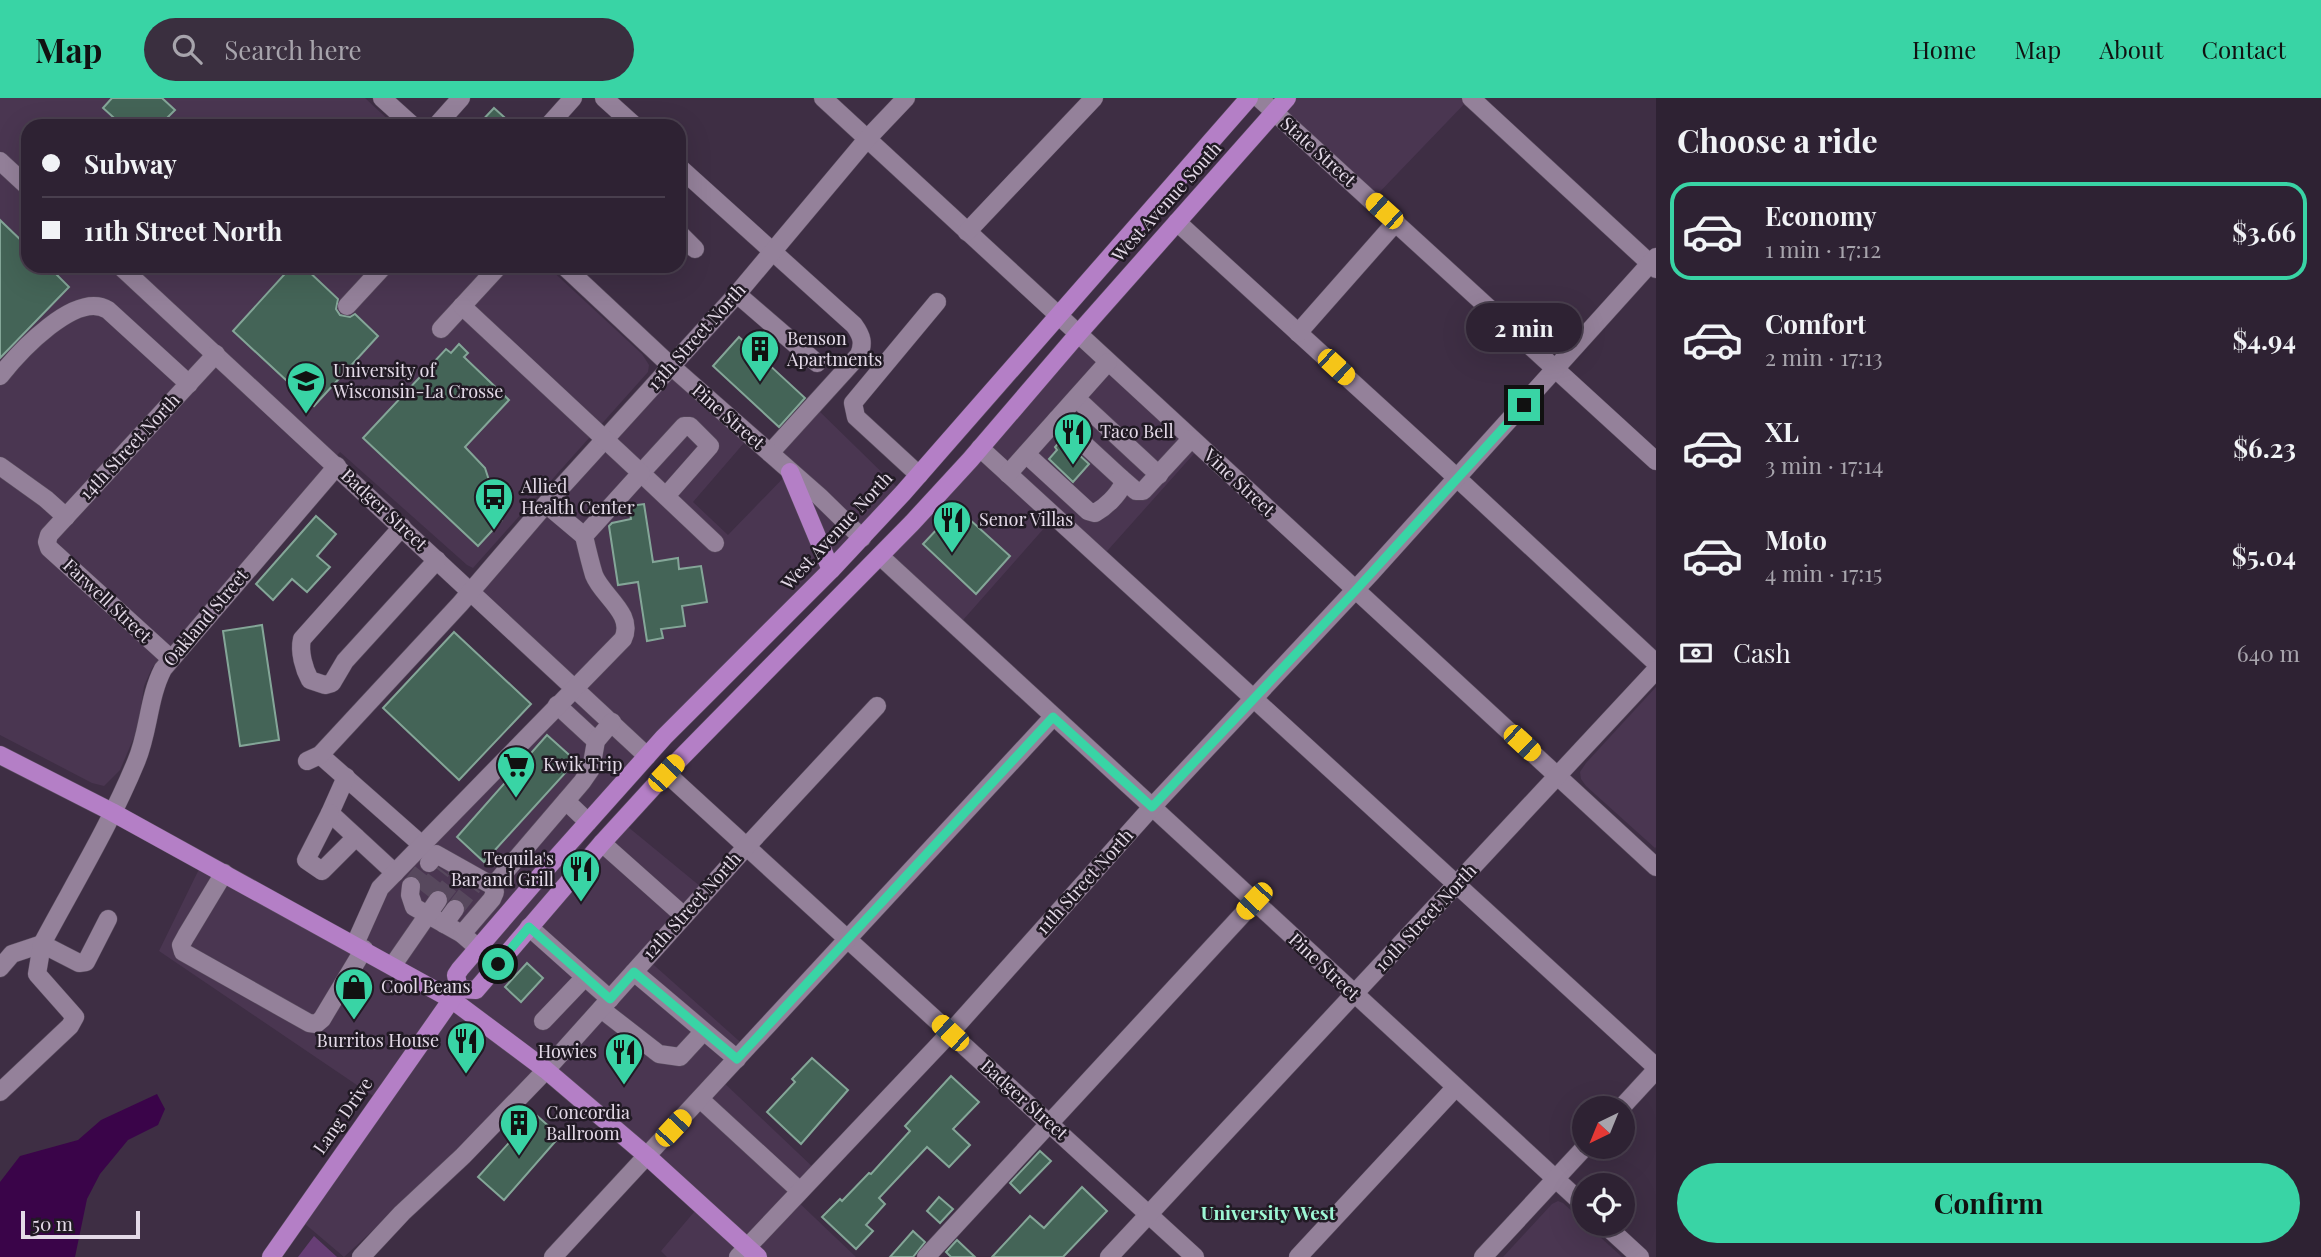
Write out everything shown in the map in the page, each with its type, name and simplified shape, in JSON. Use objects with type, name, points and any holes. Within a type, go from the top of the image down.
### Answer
[{"type":"main road","name":"West Avenue North","points":[[455,994],[456,975],[547,868],[648,756],[862,538],[1249,98]]},
{"type":"main road","name":"West Avenue South","points":[[1078,334],[1287,98]]},
{"type":"main road","points":[[455,994],[476,990],[666,773],[880,556],[980,448],[1078,334]]},
{"type":"main road","points":[[790,472],[831,570]]},
{"type":"main road","points":[[0,755],[112,811],[393,965],[455,994],[647,1156],[748,1254]]},
{"type":"main road","name":"Lang Drive","points":[[271,1257],[455,994]]},
{"type":"street","points":[[382,98],[405,119]]},
{"type":"street","points":[[442,119],[461,98]]},
{"type":"street","points":[[554,119],[573,98]]},
{"type":"street","points":[[604,98],[627,119]]},
{"type":"street","name":"Vine Street","points":[[823,98],[1656,867]]},
{"type":"street","name":"13th Street North","points":[[471,590],[737,294],[867,139],[905,98]]},
{"type":"street","points":[[967,232],[1094,98]]},
{"type":"street","name":"State Street","points":[[1259,98],[1656,461]]},
{"type":"street","points":[[1471,98],[1654,263]]},
{"type":"street","points":[[0,161],[21,180]]},
{"type":"street","points":[[686,176],[854,325],[860,334],[863,345],[859,355],[770,453]]},
{"type":"street","points":[[1177,222],[1656,663]]},
{"type":"street","points":[[1298,333],[1396,222]]},
{"type":"street","points":[[686,240],[695,249]]},
{"type":"street","name":"11th Street North","points":[[748,1254],[800,1191],[950,1033],[1152,807],[1355,591],[1654,263]]},
{"type":"street","name":"Badger Street","points":[[128,273],[648,756]]},
{"type":"street","points":[[347,306],[378,273]]},
{"type":"street","points":[[441,329],[493,273]]},
{"type":"street","name":"Pine Street","points":[[571,273],[862,538]]},
{"type":"street","points":[[737,294],[817,363]]},
{"type":"street","points":[[853,403],[937,302]]},
{"type":"street","points":[[0,376],[69,312],[88,305],[98,305],[107,310],[188,384]]},
{"type":"street","points":[[462,306],[715,543]]},
{"type":"street","name":"14th Street North","points":[[47,542],[66,517],[216,354]]},
{"type":"street","points":[[1008,474],[1108,362]]},
{"type":"street","points":[[833,385],[853,403],[856,417],[919,475]]},
{"type":"street","points":[[1076,398],[1159,475]]},
{"type":"street","points":[[1057,419],[1136,491],[1143,491],[1191,439]]},
{"type":"street","points":[[584,536],[684,426],[690,426],[710,446],[667,496]]},
{"type":"street","points":[[980,448],[1656,1069],[1632,1096]]},
{"type":"street","points":[[1026,454],[1088,511],[1095,513],[1120,489],[1123,484],[1121,478]]},
{"type":"street","name":"Oakland Street","points":[[41,944],[112,811],[142,747],[154,688],[170,658],[337,466]]},
{"type":"street","points":[[0,467],[46,499],[66,517]]},
{"type":"street","points":[[225,873],[181,945],[183,951],[309,1023],[316,1024],[322,1019],[359,946],[380,888],[574,686],[623,639],[627,630],[621,614],[595,577],[584,536],[546,504]]},
{"type":"street","points":[[402,527],[302,639],[300,645],[310,680],[325,685],[332,683],[345,661],[437,560]]},
{"type":"street","name":"Farwell Street","points":[[47,542],[49,548],[170,658]]},
{"type":"street","name":"Pine Street","points":[[880,556],[1572,1194]]},
{"type":"street","points":[[422,845],[346,777],[314,758],[471,590]]},
{"type":"street","name":"10th Street North","points":[[1110,1257],[1656,670]]},
{"type":"street","points":[[556,705],[596,741]]},
{"type":"street","name":"12th Street North","points":[[370,1254],[546,1070],[877,706]]},
{"type":"street","points":[[553,1257],[1053,717]]},
{"type":"street","points":[[481,884],[524,849],[566,801],[590,769],[596,741],[612,722]]},
{"type":"street","name":"Badger Street","points":[[666,773],[1195,1257]]},
{"type":"street","points":[[346,777],[306,860],[323,871],[356,837]]},
{"type":"street","points":[[566,801],[588,822]]},
{"type":"street","points":[[330,813],[394,873]]},
{"type":"street","points":[[602,843],[684,916]]},
{"type":"street","points":[[524,849],[547,868]]},
{"type":"street","points":[[447,868],[495,892],[462,934]]},
{"type":"street","points":[[393,965],[423,900],[449,916],[462,934],[478,948]]},
{"type":"street","points":[[926,1257],[1254,901]]},
{"type":"street","points":[[0,968],[12,954],[41,944],[79,963],[86,962],[108,919]]},
{"type":"street","points":[[529,927],[585,977],[605,1004],[659,1054],[680,1057],[703,1032]]},
{"type":"street","points":[[0,1093],[70,1026],[75,1017],[37,974],[41,944]]},
{"type":"street","points":[[634,972],[737,1059]]},
{"type":"street","points":[[543,1021],[585,977]]},
{"type":"street","points":[[1298,1257],[1455,1088]]},
{"type":"street","points":[[700,1099],[800,1191]]},
{"type":"street","points":[[1483,1257],[1574,1159]]},
{"type":"street","points":[[1617,1236],[1640,1257]]},
{"type":"shaded area","name":"University of Wisconsin-La Crosse","points":[[0,98],[365,98],[388,119],[21,119],[21,273],[555,273],[642,354],[649,365],[648,372],[473,568],[340,452],[152,668],[144,686],[138,728],[120,770],[104,786],[92,783],[0,735]]},
{"type":"shaded area","points":[[1259,98],[1470,98],[1372,200]]},
{"type":"shaded area","points":[[1078,334],[1200,447],[1100,559],[1054,517],[956,628],[880,556]]},
{"type":"shaded area","points":[[671,366],[750,436],[693,502],[728,535],[789,472],[770,453],[814,406],[903,493],[607,807],[568,865],[622,822],[706,891],[646,958],[747,1048],[720,1079],[818,1172],[794,1198],[856,1257],[667,1257],[661,1251],[700,1205],[546,1071],[344,1257],[298,1218],[379,1100],[159,951],[203,861],[355,944],[380,888],[574,687],[471,590]]},
{"type":"shaded area","points":[[1656,687],[1655,848],[1586,786],[1580,772]]},
{"type":"shaded area","points":[[157,1094],[165,1109],[158,1125],[128,1140],[100,1174],[87,1199],[75,1257],[0,1257],[0,1182],[20,1156],[78,1140],[101,1120]]},
{"type":"shaded area","points":[[1558,1201],[1572,1211],[1572,1236],[1599,1236],[1622,1257],[1503,1257],[1552,1204]]},
{"type":"shaded area","points":[[314,1236],[337,1257],[298,1257]]},
{"type":"building","points":[[112,98],[162,98],[175,110],[166,119],[115,119],[103,108]]},
{"type":"building","points":[[494,108],[506,119],[484,119]]},
{"type":"building","points":[[0,220],[21,240],[21,273],[55,273],[69,287],[0,358]]},
{"type":"building","points":[[286,273],[310,273],[338,299],[336,309],[340,315],[350,317],[355,314],[378,336],[314,406],[233,331]]},
{"type":"building","name":"Benson Apartments","points":[[739,337],[805,398],[779,427],[713,366]]},
{"type":"building","points":[[459,344],[468,353],[464,357],[509,400],[465,447],[485,468],[502,520],[478,546],[363,438],[446,349],[451,353]]},
{"type":"building","points":[[1062,439],[1089,464],[1073,482],[1049,459]]},
{"type":"building","points":[[644,504],[653,562],[678,558],[679,569],[701,566],[707,602],[682,606],[685,626],[661,629],[663,638],[647,641],[638,582],[618,585],[609,526],[631,519],[629,506]]},
{"type":"building","points":[[957,508],[1010,556],[976,594],[923,544]]},
{"type":"building","points":[[316,516],[336,534],[317,556],[330,567],[307,592],[292,579],[273,600],[256,584]]},
{"type":"building","points":[[262,625],[279,740],[240,746],[223,631]]},
{"type":"building","points":[[454,632],[531,704],[459,780],[383,708]]},
{"type":"building","name":"Kwik Trip","points":[[547,735],[576,761],[484,862],[457,837]]},
{"type":"building","points":[[527,963],[543,978],[521,1002],[505,987]]},
{"type":"building","points":[[812,1058],[848,1090],[801,1144],[767,1112],[795,1082],[792,1079]]},
{"type":"building","points":[[951,1076],[979,1102],[953,1129],[970,1145],[949,1167],[927,1147],[879,1198],[885,1204],[866,1225],[873,1231],[856,1249],[822,1217],[871,1174],[910,1131],[905,1126]]},
{"type":"building","name":"Concordia Ballroom","points":[[535,1114],[560,1136],[504,1200],[478,1177]]},
{"type":"building","points":[[1040,1151],[1051,1161],[1020,1193],[1010,1183]]},
{"type":"building","points":[[1082,1187],[1107,1211],[1063,1257],[992,1257],[1030,1216],[1044,1228]]},
{"type":"building","points":[[939,1197],[953,1209],[940,1223],[927,1211]]},
{"type":"building","points":[[913,1231],[925,1242],[913,1257],[890,1257]]},
{"type":"building","points":[[957,1240],[975,1257],[951,1257],[946,1252]]},
{"type":"tunnel","points":[[411,886],[429,863]]},
{"type":"tunnel","points":[[424,893],[442,870]]},
{"type":"tunnel","points":[[438,900],[456,877]]},
{"type":"tunnel","points":[[455,909],[473,886]]},
{"type":"place","name":"Benson Apartments","points":[[760,383]]},
{"type":"place","name":"University of Wisconsin-La Crosse","points":[[306,415]]},
{"type":"place","name":"Taco Bell","points":[[1073,466]]},
{"type":"place","name":"Allied Health Center","points":[[494,531]]},
{"type":"place","name":"Senor Villas","points":[[952,554]]},
{"type":"place","name":"Kwik Trip","points":[[516,799]]},
{"type":"place","name":"Tequila's Bar and Grill","points":[[581,903]]},
{"type":"place","name":"Cool Beans","points":[[354,1021]]},
{"type":"place","name":"Burritos House","points":[[466,1075]]},
{"type":"place","name":"Howies","points":[[624,1086]]},
{"type":"place","name":"Concordia Ballroom","points":[[519,1157]]},
{"type":"district","name":"University West","points":[[1268,1213]]},
{"type":"route","points":[[498,964],[529,927],[610,999],[634,972],[737,1059],[1053,717],[1152,807],[1355,591],[1524,405]]}]
